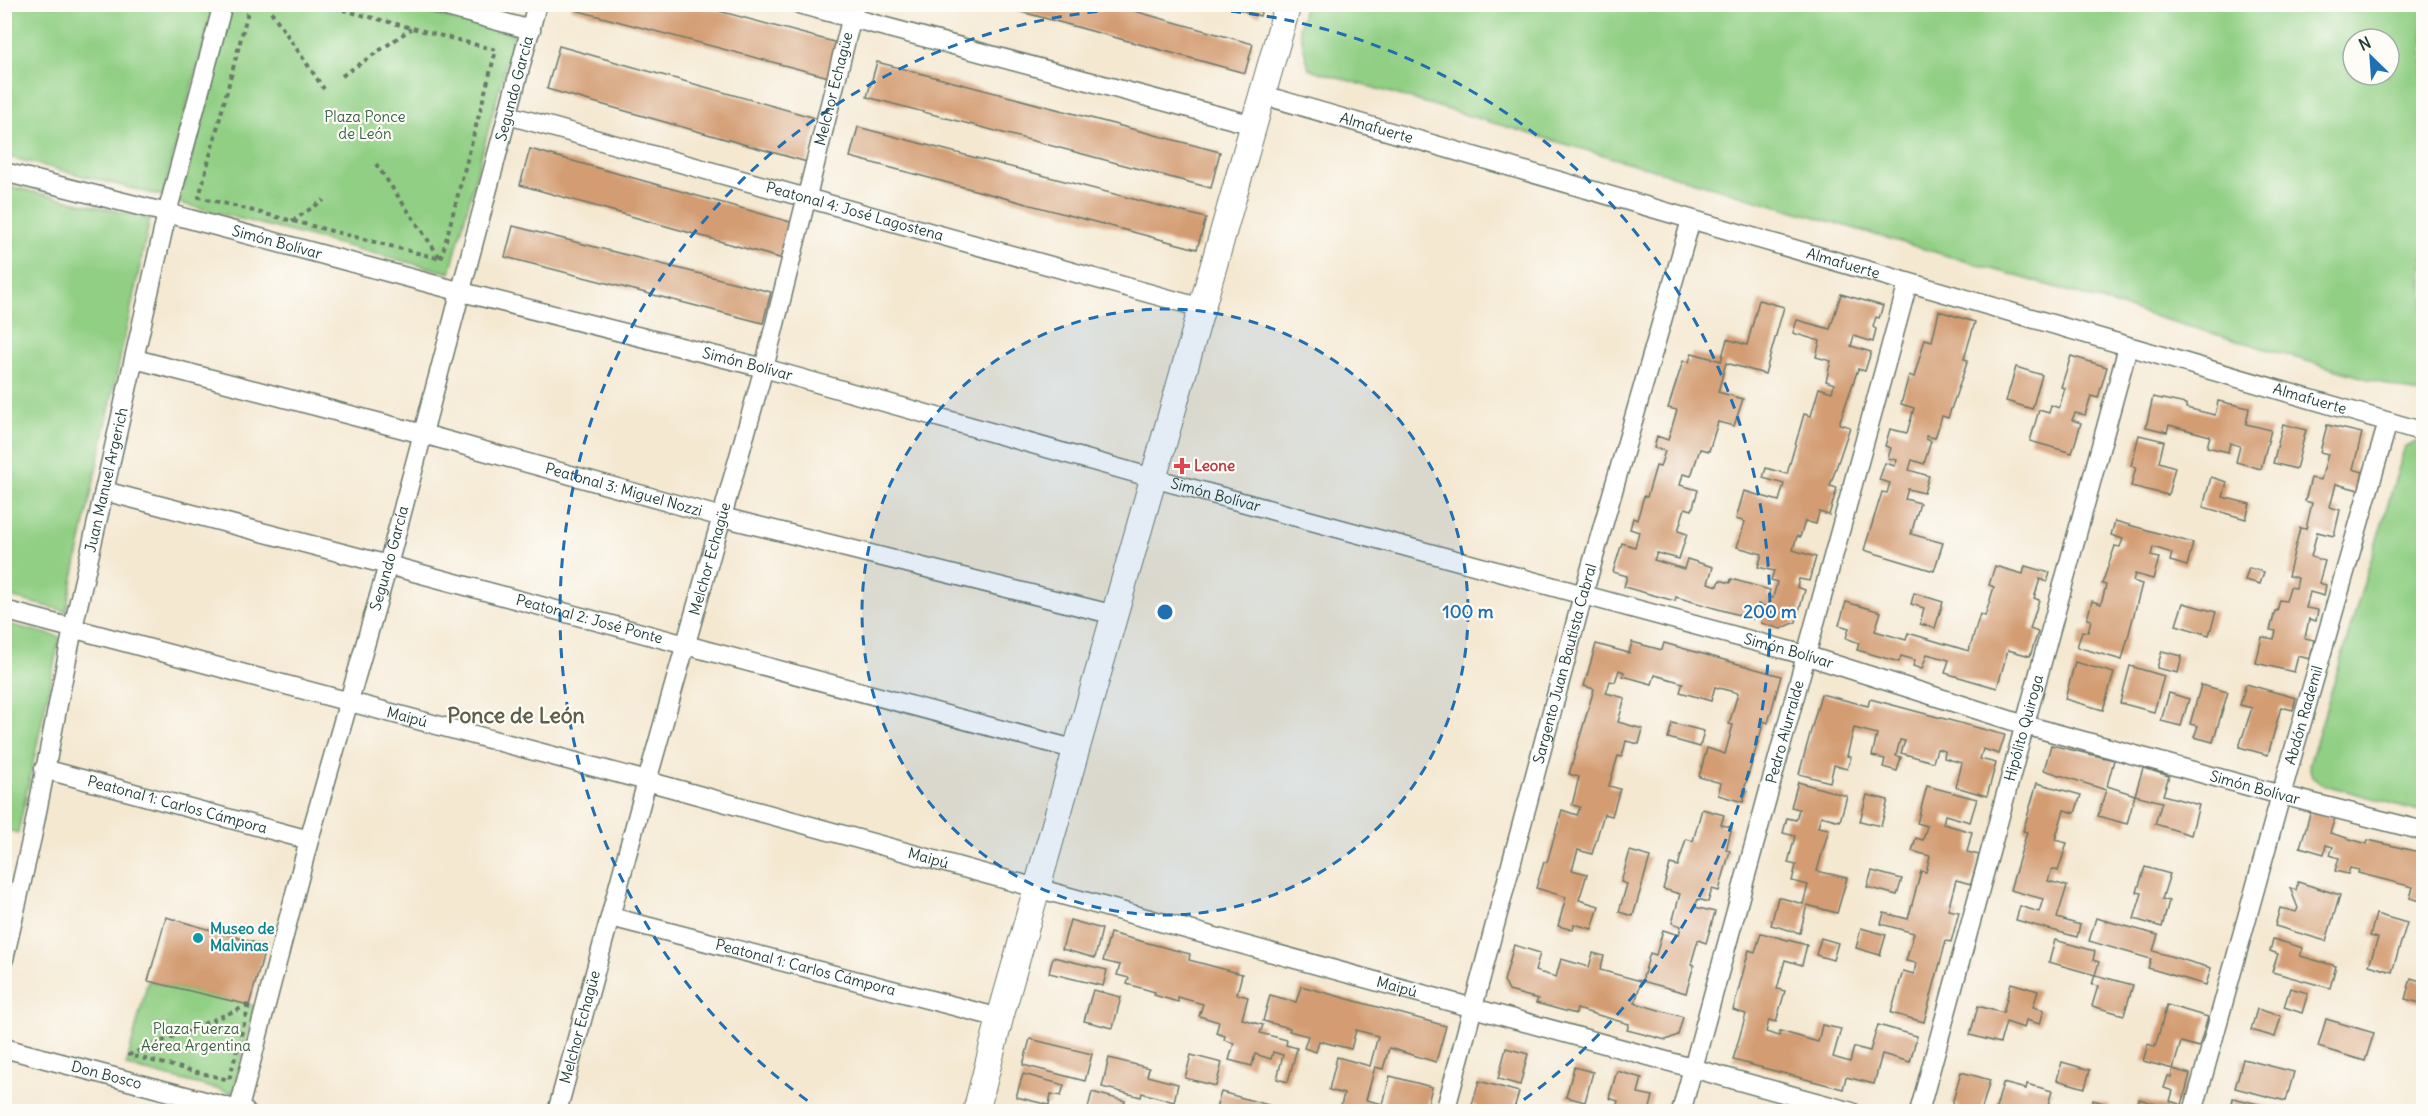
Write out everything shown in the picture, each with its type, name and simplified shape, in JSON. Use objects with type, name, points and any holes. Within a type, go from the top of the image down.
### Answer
[{"type":"main road","points":[[976,1112],[1000,1018],[1288,4]]},
{"type":"street","name":"Juan Manuel Argerich","points":[[4,959],[74,628],[167,213],[223,4]]},
{"type":"street","points":[[436,4],[531,30]]},
{"type":"street","name":"Segundo García","points":[[241,1111],[309,840],[388,565],[537,4]]},
{"type":"street","points":[[800,4],[853,12],[1253,125]]},
{"type":"street","name":"Melchor Echagüe","points":[[557,1112],[647,781],[764,368],[853,12]]},
{"type":"street","name":"Almafuerte","points":[[1263,95],[2424,432]]},
{"type":"street","name":"Peatonal 4: José Lagostena","points":[[508,115],[1202,308]]},
{"type":"street","name":"Simón Bolívar","points":[[4,172],[462,292],[764,368],[1153,478],[1805,656],[2025,725],[2281,795],[2424,831]]},
{"type":"street","name":"Sargento Juan Bautista Cabral","points":[[1445,1112],[1583,595],[1691,220]]},
{"type":"street","name":"Pedro Alurralde","points":[[1681,1112],[1908,283]]},
{"type":"street","name":"Hipólito Quiroga","points":[[1919,1112],[2128,347]]},
{"type":"street","name":"Peatonal 3: Miguel Nozzi","points":[[135,359],[423,434],[722,517],[1115,615]]},
{"type":"street","name":"Abdón Rademil","points":[[2193,1112],[2388,422]]},
{"type":"street","name":"Peatonal 2: José Ponte","points":[[104,491],[1077,750]]},
{"type":"street","name":"Maipú","points":[[4,610],[647,781],[1852,1112]]},
{"type":"street","name":"Peatonal 1: Carlos Cámpora","points":[[44,769],[309,840]]},
{"type":"street","name":"Peatonal 1: Carlos Cámpora","points":[[611,917],[1000,1018]]},
{"type":"street","name":"Don Bosco","points":[[4,1048],[241,1111]]},
{"type":"path","points":[[250,4],[199,197],[441,259]]},
{"type":"path","points":[[266,4],[324,88]]},
{"type":"path","points":[[320,4],[496,50],[441,259]]},
{"type":"path","points":[[342,76],[411,28]]},
{"type":"path","points":[[376,164],[441,259]]},
{"type":"path","points":[[292,221],[324,200]]},
{"type":"path","points":[[249,1005],[229,1080],[129,1055],[162,1041],[249,1005]]},
{"type":"green space","points":[[1305,4],[2423,5],[2423,395],[1309,69],[1299,28]]},
{"type":"green space","points":[[4,5],[214,5],[162,196],[5,156]]},
{"type":"green space","name":"Plaza Ponce de León","points":[[232,5],[398,5],[514,34],[450,273],[179,203]]},
{"type":"green space","points":[[4,185],[150,219],[66,611],[5,596]]},
{"type":"green space","points":[[2420,440],[2424,441],[2423,812],[2321,784],[2312,777],[2309,765],[2405,447]]},
{"type":"green space","points":[[4,623],[60,637],[18,833],[5,829]]},
{"type":"green space","name":"Plaza Fuerza Aérea Argentina","points":[[148,981],[255,1006],[233,1093],[126,1066]]},
{"type":"building","points":[[572,4],[693,4],[838,43],[829,77],[571,9]]},
{"type":"building","points":[[993,4],[1109,4],[1253,44],[1245,73]]},
{"type":"building","points":[[1222,4],[1263,4],[1260,16]]},
{"type":"building","points":[[559,46],[819,119],[807,162],[547,89]]},
{"type":"building","points":[[877,62],[1220,152],[1211,188],[867,97]]},
{"type":"building","points":[[858,127],[1206,218],[1197,249],[850,157]]},
{"type":"building","points":[[530,149],[794,223],[783,259],[520,185]]},
{"type":"building","points":[[513,226],[771,292],[763,323],[505,257]]},
{"type":"building","points":[[1841,294],[1883,306],[1873,327],[1876,329],[1873,342],[1854,336],[1851,346],[1871,352],[1865,371],[1858,369],[1839,424],[1850,427],[1830,486],[1837,488],[1829,515],[1819,512],[1816,524],[1805,521],[1793,550],[1816,557],[1809,581],[1799,579],[1797,587],[1805,590],[1796,622],[1781,629],[1761,623],[1765,606],[1758,604],[1753,619],[1676,597],[1675,601],[1624,587],[1627,576],[1613,572],[1622,543],[1635,547],[1639,532],[1630,529],[1633,518],[1637,520],[1644,496],[1647,497],[1656,466],[1660,467],[1665,451],[1654,448],[1657,436],[1668,440],[1677,410],[1668,408],[1683,361],[1689,362],[1692,353],[1721,361],[1727,339],[1747,345],[1759,300],[1784,307],[1765,374],[1726,363],[1718,392],[1743,399],[1734,426],[1718,422],[1709,451],[1700,449],[1691,476],[1683,474],[1680,485],[1698,490],[1692,510],[1685,508],[1678,531],[1687,534],[1679,559],[1657,553],[1654,560],[1684,569],[1687,559],[1713,567],[1708,583],[1718,586],[1720,580],[1730,583],[1731,579],[1770,590],[1768,597],[1773,598],[1777,582],[1771,580],[1774,571],[1758,567],[1762,554],[1737,547],[1745,522],[1736,519],[1744,491],[1779,501],[1784,484],[1763,478],[1766,468],[1787,474],[1804,414],[1811,416],[1819,388],[1832,392],[1834,384],[1826,381],[1831,361],[1816,357],[1820,341],[1793,333],[1797,320],[1830,329]]},
{"type":"building","points":[[1939,311],[1975,322],[1964,359],[1968,360],[1948,418],[1942,416],[1935,438],[1926,436],[1926,439],[1931,441],[1924,464],[1912,460],[1909,470],[1929,476],[1924,493],[1908,489],[1905,499],[1920,503],[1911,534],[1943,543],[1934,571],[1864,550],[1882,492],[1887,493],[1890,483],[1879,480],[1885,463],[1895,466],[1897,460],[1888,458],[1891,448],[1885,446],[1890,429],[1907,433],[1914,408],[1901,404],[1909,375],[1914,377],[1925,339],[1932,341]]},
{"type":"building","points":[[2071,356],[2107,367],[2098,398],[2091,396],[2085,415],[2075,413],[2072,420],[2081,423],[2072,453],[2030,441],[2039,410],[2049,413],[2051,405],[2059,408],[2065,388],[2061,387]]},
{"type":"building","points":[[2016,367],[2042,375],[2032,409],[2006,401]]},
{"type":"building","points":[[2153,397],[2186,404],[2186,408],[2215,415],[2218,401],[2249,408],[2246,424],[2271,430],[2261,469],[2236,462],[2240,446],[2230,443],[2228,452],[2207,447],[2210,436],[2169,425],[2167,432],[2146,427]]},
{"type":"building","points":[[2283,424],[2306,430],[2296,469],[2273,463]]},
{"type":"building","points":[[2327,425],[2362,433],[2353,469],[2363,472],[2359,490],[2336,484],[2330,507],[2340,510],[2334,536],[2317,532],[2311,557],[2325,561],[2319,583],[2326,585],[2324,596],[2310,592],[2306,608],[2318,610],[2316,621],[2309,619],[2305,638],[2314,640],[2310,659],[2298,656],[2294,672],[2256,663],[2262,637],[2274,639],[2276,631],[2270,630],[2280,600],[2286,601],[2290,587],[2296,588],[2298,578],[2288,576],[2300,528],[2306,529],[2312,503],[2305,501],[2311,478],[2321,480],[2328,454],[2320,452]]},
{"type":"building","points":[[2139,435],[2164,441],[2159,462],[2175,467],[2168,495],[2131,486],[2136,467],[2131,466]]},
{"type":"building","points":[[2211,477],[2227,482],[2223,497],[2250,504],[2246,519],[2203,507]]},
{"type":"building","points":[[2115,521],[2193,543],[2187,566],[2170,561],[2172,553],[2153,547],[2151,556],[2159,558],[2153,579],[2135,574],[2133,581],[2142,584],[2122,660],[2077,647],[2082,631],[2088,632],[2091,620],[2087,619],[2092,601],[2101,604],[2106,585],[2102,584],[2115,546],[2120,547],[2123,539],[2111,535]]},
{"type":"building","points":[[1995,566],[2023,574],[2025,566],[2050,573],[2047,582],[2040,579],[2034,598],[2039,600],[2030,629],[2038,632],[2030,656],[2008,650],[1997,688],[1945,673],[1949,660],[1927,654],[1922,669],[1913,666],[1915,660],[1901,656],[1899,662],[1857,650],[1859,643],[1846,638],[1849,628],[1839,625],[1846,602],[1881,612],[1875,631],[1906,640],[1908,633],[1969,651],[1980,614],[1985,616],[1994,587],[1989,585]]},
{"type":"building","points":[[2249,568],[2264,572],[2260,584],[2245,580]]},
{"type":"building","points":[[1914,593],[1943,602],[1935,628],[1920,624],[1924,608],[1911,604]]},
{"type":"building","points":[[2183,603],[2216,612],[2209,635],[2176,625]]},
{"type":"building","points":[[1632,642],[1662,650],[1664,643],[1781,676],[1768,723],[1764,721],[1744,790],[1747,791],[1743,802],[1718,795],[1721,783],[1699,777],[1707,748],[1725,754],[1733,725],[1729,724],[1738,693],[1715,687],[1711,701],[1680,692],[1683,683],[1655,675],[1652,684],[1623,676],[1624,672],[1619,670],[1615,682],[1610,681],[1606,693],[1625,698],[1618,722],[1643,729],[1639,744],[1626,741],[1622,757],[1618,756],[1609,786],[1620,789],[1612,816],[1604,814],[1592,854],[1578,850],[1572,870],[1587,874],[1579,900],[1599,906],[1592,929],[1574,924],[1573,930],[1558,926],[1566,897],[1536,888],[1544,862],[1547,862],[1562,810],[1577,815],[1580,807],[1572,805],[1579,777],[1569,774],[1594,689],[1584,686],[1596,644],[1629,653]]},
{"type":"building","points":[[2162,651],[2182,656],[2178,673],[2157,668]]},
{"type":"building","points":[[2075,662],[2114,673],[2103,710],[2065,699]]},
{"type":"building","points":[[2130,666],[2164,676],[2154,712],[2120,703]]},
{"type":"building","points":[[2246,684],[2296,698],[2293,710],[2281,707],[2268,755],[2239,747],[2252,708],[2240,705]]},
{"type":"building","points":[[2201,685],[2228,692],[2213,742],[2194,737],[2198,726],[2190,724]]},
{"type":"building","points":[[2169,693],[2189,699],[2181,726],[2161,721]]},
{"type":"building","points":[[1821,694],[1868,706],[1870,699],[2005,735],[1999,754],[1983,749],[1980,759],[1996,763],[1987,796],[1956,787],[1962,763],[1944,758],[1945,751],[1937,749],[1933,762],[1901,753],[1905,741],[1900,740],[1896,756],[1901,757],[1897,771],[1883,767],[1885,759],[1872,756],[1877,734],[1854,728],[1847,756],[1851,757],[1847,769],[1834,765],[1830,782],[1799,774]]},
{"type":"building","points":[[1672,723],[1704,731],[1700,747],[1668,738]]},
{"type":"building","points":[[2051,745],[2114,760],[2107,786],[2135,795],[2127,824],[2098,816],[2106,790],[2044,770]]},
{"type":"building","points":[[2143,768],[2169,776],[2163,795],[2199,805],[2191,835],[2155,824],[2162,802],[2135,795]]},
{"type":"building","points":[[1798,782],[1847,796],[1840,821],[1821,816],[1818,827],[1829,829],[1817,871],[1847,878],[1837,913],[1807,905],[1800,933],[1771,925],[1778,897],[1803,904],[1808,885],[1792,881],[1796,865],[1788,863],[1795,836],[1783,833],[1787,818],[1796,820],[1799,809],[1791,807]]},
{"type":"building","points":[[2037,783],[2081,795],[2075,813],[2064,810],[2055,840],[2067,843],[2058,871],[2052,869],[2048,881],[2067,886],[2057,918],[2080,925],[2077,937],[2016,920],[2020,906],[2039,912],[2043,899],[2010,890],[2027,832],[2023,831]]},
{"type":"building","points":[[1927,786],[1977,799],[1970,822],[1945,815],[1943,824],[1972,832],[1967,852],[1979,855],[1971,884],[1956,880],[1948,910],[1959,912],[1951,942],[1946,941],[1924,1022],[1891,1013],[1903,971],[1914,974],[1916,963],[1906,961],[1914,933],[1881,924],[1884,913],[1908,919],[1921,871],[1926,872],[1930,856],[1912,851],[1916,838],[1923,840],[1927,826],[1917,823]]},
{"type":"building","points":[[1867,795],[1888,800],[1881,826],[1860,821]]},
{"type":"building","points":[[1702,809],[1724,815],[1721,825],[1732,827],[1726,850],[1730,851],[1719,891],[1712,889],[1708,902],[1698,899],[1695,907],[1715,912],[1706,943],[1698,940],[1686,993],[1642,981],[1650,953],[1656,955],[1663,930],[1679,935],[1681,926],[1672,923],[1680,894],[1663,889],[1670,864],[1678,866],[1686,839],[1693,841]]},
{"type":"building","points":[[2311,811],[2335,818],[2330,833],[2367,844],[2368,840],[2423,853],[2419,868],[2424,870],[2424,902],[2410,898],[2413,887],[2358,873],[2359,870],[2350,868],[2348,874],[2335,871],[2339,858],[2330,855],[2333,847],[2326,845],[2324,854],[2300,847]]},
{"type":"building","points":[[1630,851],[1650,857],[1633,916],[1619,912],[1627,884],[1621,882]]},
{"type":"building","points":[[2145,867],[2170,874],[2162,899],[2169,901],[2162,927],[2134,919],[2142,893],[2137,892]]},
{"type":"building","points":[[1872,871],[1902,879],[1897,895],[1867,887]]},
{"type":"building","points":[[2298,882],[2340,895],[2326,941],[2275,926],[2280,908],[2296,912],[2298,908],[2290,888],[2296,890]]},
{"type":"building","points":[[2376,914],[2407,923],[2392,972],[2369,965],[2378,938],[2370,936]]},
{"type":"building","points":[[166,917],[266,946],[249,1005],[148,981]]},
{"type":"building","points":[[2096,918],[2158,935],[2153,951],[2211,968],[2206,985],[2148,968],[2151,959],[2089,941]]},
{"type":"building","points":[[1070,920],[1102,929],[1095,958],[1062,949]]},
{"type":"building","points":[[1861,928],[1886,935],[1880,955],[1856,948]]},
{"type":"building","points":[[1110,933],[1190,954],[1189,960],[1242,974],[1237,994],[1248,997],[1242,1019],[1263,1025],[1260,1033],[1287,1040],[1286,1045],[1297,1048],[1288,1082],[1277,1079],[1283,1055],[1273,1052],[1271,1059],[1255,1054],[1252,1066],[1229,1060],[1234,1043],[1224,1040],[1225,1036],[1216,1033],[1219,1022],[1199,1016],[1203,1004],[1178,997],[1178,1002],[1127,984],[1129,978],[1117,975],[1120,965],[1103,961]]},
{"type":"building","points":[[1761,933],[1807,945],[1802,965],[1785,960],[1777,989],[1785,991],[1776,1022],[1769,1020],[1766,1032],[1779,1036],[1780,1031],[1818,1042],[1822,1025],[1841,1029],[1833,1057],[1850,1062],[1854,1047],[1870,1051],[1878,1025],[1917,1036],[1910,1062],[1882,1054],[1874,1084],[1846,1077],[1843,1089],[1733,1060],[1746,1014],[1733,1010],[1749,950],[1755,952]]},
{"type":"building","points":[[1821,938],[1838,943],[1833,960],[1816,955]]},
{"type":"building","points":[[2273,939],[2303,948],[2300,956],[2336,966],[2330,988],[2272,972],[2278,954],[2270,951]]},
{"type":"building","points":[[2055,940],[2095,951],[2093,960],[2099,962],[2095,975],[2049,962]]},
{"type":"building","points":[[1514,945],[1540,953],[1535,971],[1556,977],[1561,959],[1589,967],[1593,953],[1604,956],[1600,970],[1641,981],[1635,1003],[1683,1017],[1678,1035],[1666,1040],[1627,1030],[1629,1024],[1577,1009],[1576,1014],[1536,1003],[1538,999],[1509,991],[1504,981]]},
{"type":"building","points":[[1053,957],[1107,970],[1103,986],[1049,973]]},
{"type":"building","points":[[2095,975],[2133,985],[2124,1015],[2092,1006],[2098,986],[2092,985]]},
{"type":"building","points":[[2411,978],[2424,982],[2424,1004],[2405,999]]},
{"type":"building","points":[[2011,983],[2038,991],[2033,1007],[2044,1010],[2040,1024],[2026,1020],[2024,1028],[2006,1022],[2000,1043],[1970,1035],[1978,1006],[2003,1013]]},
{"type":"building","points":[[1301,986],[1446,1026],[1436,1062],[1389,1048],[1383,1069],[1375,1067],[1366,1100],[1383,1104],[1390,1076],[1432,1087],[1426,1112],[1339,1112],[1344,1094],[1329,1090],[1337,1057],[1370,1066],[1378,1036],[1356,1030],[1351,1049],[1319,1041],[1316,1052],[1304,1048],[1308,1036],[1289,1031],[1290,1028],[1263,1021],[1270,995],[1296,1002]]},
{"type":"building","points":[[2290,988],[2308,993],[2302,1013],[2284,1007]]},
{"type":"building","points":[[1093,990],[1121,997],[1113,1028],[1084,1021]]},
{"type":"building","points":[[2167,1005],[2208,1017],[2199,1047],[2181,1042],[2173,1069],[2143,1061],[2148,1044],[2155,1047]]},
{"type":"building","points":[[2257,1009],[2281,1016],[2275,1037],[2251,1030]]},
{"type":"building","points":[[2326,1019],[2374,1033],[2365,1061],[2318,1047]]},
{"type":"building","points":[[1030,1039],[1092,1054],[1085,1081],[1023,1065]]},
{"type":"building","points":[[1506,1048],[1528,1054],[1520,1085],[1498,1079]]},
{"type":"building","points":[[1191,1055],[1222,1063],[1216,1086],[1185,1078]]},
{"type":"building","points":[[1109,1058],[1149,1068],[1147,1076],[1178,1084],[1174,1102],[1142,1093],[1141,1097],[1102,1087]]},
{"type":"building","points":[[2243,1059],[2294,1072],[2286,1101],[2235,1088]]},
{"type":"building","points":[[2062,1062],[2090,1070],[2085,1088],[2057,1080]]},
{"type":"building","points":[[1574,1067],[1593,1072],[1585,1102],[1566,1097]]},
{"type":"building","points":[[2173,1069],[2190,1074],[2182,1105],[2170,1101],[2173,1091],[2164,1088]]},
{"type":"building","points":[[1617,1071],[1642,1078],[1638,1093],[1653,1096],[1649,1112],[1615,1112],[1618,1101],[1609,1098]]},
{"type":"building","points":[[1961,1072],[1990,1080],[1981,1112],[1957,1112],[1959,1106],[1952,1104]]},
{"type":"building","points":[[1023,1074],[1064,1085],[1061,1096],[1051,1094],[1049,1105],[1016,1097]]},
{"type":"building","points":[[1479,1081],[1519,1092],[1513,1112],[1480,1112],[1481,1108],[1472,1105]]},
{"type":"building","points":[[2003,1083],[2026,1089],[2027,1084],[2052,1091],[2046,1112],[1995,1112]]},
{"type":"building","points":[[1092,1092],[1125,1101],[1122,1112],[1087,1112]]},
{"type":"building","points":[[1221,1092],[1272,1106],[1270,1112],[1230,1112],[1216,1108]]},
{"type":"building","points":[[2233,1098],[2271,1107],[2270,1112],[2230,1112]]},
{"type":"building","points":[[2139,1099],[2179,1111],[2179,1112],[2135,1112]]},
{"type":"building","points":[[2093,1100],[2110,1105],[2108,1112],[2090,1112]]},
{"type":"place","name":"Leone","points":[[1182,466]]},
{"type":"place","name":"Museo de Malvinas","points":[[198,938]]},
{"type":"district","name":"Ponce de León","points":[[516,716]]}]
